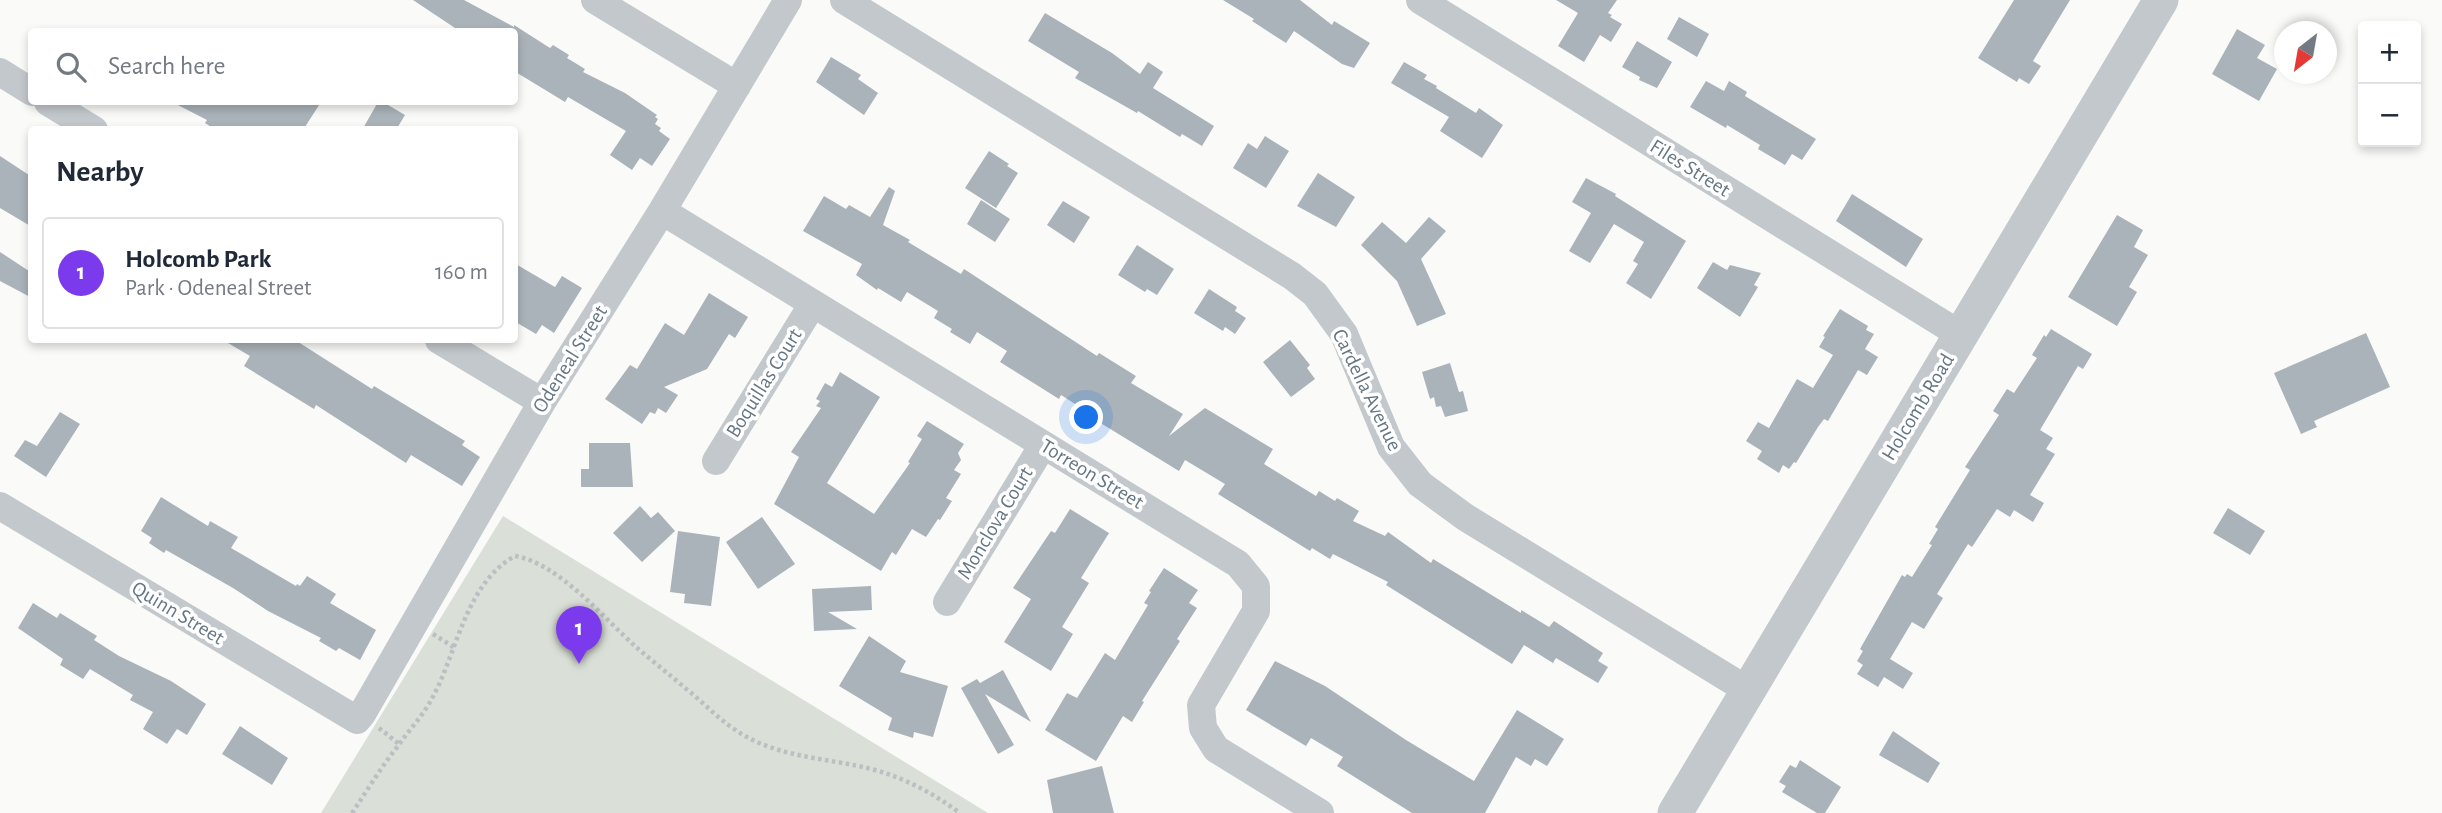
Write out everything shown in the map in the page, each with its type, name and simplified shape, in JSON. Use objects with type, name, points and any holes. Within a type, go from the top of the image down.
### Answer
[{"type":"street","points":[[595,0],[737,86]]},
{"type":"street","name":"Odeneal Street","points":[[357,720],[542,402],[662,211],[788,0]]},
{"type":"street","name":"Cardella Avenue","points":[[844,0],[1315,294],[1344,334],[1391,447],[1420,484],[1465,517],[1749,691]]},
{"type":"street","name":"Files Street","points":[[1420,0],[1961,335]]},
{"type":"street","name":"Holcomb Road","points":[[1675,813],[2161,0]]},
{"type":"street","points":[[0,72],[28,90]]},
{"type":"street","points":[[53,105],[87,126]]},
{"type":"street","name":"Torreon Street","points":[[662,211],[1238,564],[1256,586],[1256,611],[1201,705],[1203,728],[1216,749],[1320,813]]},
{"type":"street","name":"Boquillas Court","points":[[716,461],[812,304]]},
{"type":"street","points":[[444,343],[542,402]]},
{"type":"street","name":"Monclova Court","points":[[947,602],[1042,444]]},
{"type":"street","name":"Quinn Street","points":[[0,506],[357,720]]},
{"type":"path","points":[[352,813],[440,684],[481,588],[494,571],[515,555],[545,566],[564,580],[733,729],[775,750],[866,768],[906,781],[934,794],[960,813]]},
{"type":"shaded area","points":[[503,516],[988,813],[321,813]]},
{"type":"building","points":[[413,0],[464,0],[514,25],[550,48],[553,45],[585,69],[583,72],[625,93],[657,115],[655,124],[661,128],[659,131],[670,139],[652,166],[640,158],[632,170],[610,155],[626,131],[568,97],[565,102],[518,73],[518,28],[455,28]]},
{"type":"building","points":[[1223,0],[1300,0],[1332,25],[1334,21],[1370,43],[1354,68],[1342,64],[1294,31],[1286,43]]},
{"type":"building","points":[[1556,0],[1617,0],[1608,13],[1622,24],[1611,42],[1600,35],[1584,62],[1558,46],[1578,13]]},
{"type":"building","points":[[2014,0],[2070,0],[2033,61],[2041,66],[2029,84],[2019,78],[2017,82],[1978,58]]},
{"type":"building","points":[[1045,13],[1112,53],[1140,74],[1148,62],[1163,72],[1153,88],[1214,126],[1202,146],[1182,134],[1180,137],[1075,78],[1079,72],[1028,41]]},
{"type":"building","points":[[1679,17],[1709,34],[1697,57],[1667,39]]},
{"type":"building","points":[[2237,29],[2265,45],[2257,58],[2274,67],[2274,74],[2259,101],[2212,74]]},
{"type":"building","points":[[1637,41],[1672,62],[1657,88],[1639,80],[1640,77],[1622,67]]},
{"type":"building","points":[[831,57],[861,75],[858,79],[878,93],[864,115],[816,82]]},
{"type":"building","points":[[1404,62],[1427,75],[1424,79],[1437,86],[1436,88],[1476,113],[1479,108],[1503,125],[1482,158],[1440,131],[1449,117],[1391,83]]},
{"type":"building","points":[[1706,81],[1724,91],[1729,81],[1747,92],[1745,96],[1816,139],[1802,160],[1792,154],[1785,165],[1758,149],[1760,145],[1690,107]]},
{"type":"building","points":[[178,105],[319,105],[306,126],[210,126],[205,123],[207,120]]},
{"type":"building","points":[[376,105],[388,105],[405,115],[398,126],[364,126]]},
{"type":"building","points":[[1265,136],[1289,151],[1266,188],[1233,168],[1248,143],[1257,149]]},
{"type":"building","points":[[989,151],[1018,173],[996,208],[965,188]]},
{"type":"building","points":[[0,156],[28,174],[28,225],[0,208]]},
{"type":"building","points":[[1318,173],[1355,197],[1336,227],[1297,206]]},
{"type":"building","points":[[1586,178],[1616,194],[1615,196],[1686,241],[1651,299],[1626,283],[1638,264],[1633,261],[1644,242],[1614,224],[1590,263],[1569,251],[1591,213],[1572,202]]},
{"type":"building","points":[[889,187],[895,191],[883,225],[961,274],[964,269],[1097,356],[1099,353],[1136,376],[1131,383],[1183,414],[1169,436],[1205,408],[1273,449],[1264,464],[1316,496],[1319,491],[1359,511],[1353,521],[1385,536],[1388,532],[1431,563],[1433,559],[1549,627],[1554,621],[1603,653],[1598,661],[1608,667],[1598,683],[1556,658],[1553,663],[1524,645],[1512,664],[1386,585],[1388,582],[1333,554],[1330,559],[1312,548],[1310,551],[1218,494],[1225,484],[1185,460],[1179,471],[1089,416],[1091,414],[1061,395],[1059,399],[1000,362],[1007,351],[977,332],[970,344],[934,318],[938,311],[907,292],[901,302],[878,288],[877,290],[856,275],[862,264],[803,231],[824,196],[846,209],[849,205],[870,217]]},
{"type":"building","points":[[1852,194],[1923,239],[1906,267],[1836,221]]},
{"type":"building","points":[[981,200],[1010,219],[995,242],[967,224]]},
{"type":"building","points":[[1063,201],[1090,217],[1074,243],[1047,225]]},
{"type":"building","points":[[2117,215],[2143,230],[2134,247],[2148,255],[2129,287],[2137,292],[2117,326],[2068,297]]},
{"type":"building","points":[[1429,217],[1446,231],[1421,259],[1446,314],[1417,326],[1397,281],[1361,245],[1382,222],[1406,243]]},
{"type":"building","points":[[1137,245],[1174,269],[1157,295],[1147,289],[1145,292],[1118,275]]},
{"type":"building","points":[[0,252],[28,270],[28,296],[0,281]]},
{"type":"building","points":[[1713,262],[1727,270],[1730,265],[1761,273],[1754,285],[1758,287],[1740,317],[1697,288]]},
{"type":"building","points":[[518,265],[555,287],[562,276],[582,288],[554,333],[542,325],[536,334],[518,323]]},
{"type":"building","points":[[1209,289],[1237,307],[1235,311],[1246,318],[1235,334],[1225,327],[1223,331],[1194,313]]},
{"type":"building","points":[[709,293],[748,317],[735,338],[729,334],[707,369],[664,387],[678,395],[666,413],[658,408],[655,414],[650,412],[642,424],[605,399],[630,365],[637,369],[665,323],[684,335]]},
{"type":"building","points":[[1840,309],[1868,326],[1866,330],[1874,334],[1865,349],[1878,357],[1867,375],[1858,370],[1828,421],[1824,419],[1796,463],[1789,469],[1783,465],[1779,473],[1757,459],[1762,451],[1746,441],[1758,422],[1769,428],[1797,379],[1813,388],[1833,355],[1819,347]]},
{"type":"building","points":[[2051,329],[2092,354],[2083,369],[2078,366],[2040,430],[2053,438],[2046,449],[2055,454],[2030,495],[2044,503],[2033,522],[2014,510],[2010,517],[1997,509],[1972,547],[1968,544],[1937,594],[1943,598],[1924,629],[1912,622],[1890,659],[1913,673],[1903,689],[1884,677],[1878,687],[1857,674],[1863,665],[1857,661],[1863,651],[1860,649],[1902,575],[1912,577],[1932,545],[1929,544],[1938,529],[1935,527],[1970,470],[1965,467],[1999,415],[1993,411],[2007,389],[2014,393],[2037,358],[2032,355],[2044,335],[2046,337]]},
{"type":"building","points":[[2366,333],[2390,387],[2314,421],[2317,427],[2301,434],[2274,373]]},
{"type":"building","points":[[1290,340],[1310,365],[1307,368],[1315,379],[1291,397],[1263,362]]},
{"type":"building","points":[[228,343],[300,343],[372,389],[374,386],[465,441],[462,445],[480,457],[462,486],[411,455],[406,463],[316,405],[314,409],[244,366],[250,356]]},
{"type":"building","points":[[1450,363],[1459,392],[1463,391],[1468,411],[1445,417],[1441,406],[1436,407],[1434,397],[1430,399],[1422,372]]},
{"type":"building","points":[[840,372],[880,397],[827,483],[874,514],[910,463],[908,462],[922,439],[917,436],[927,421],[964,444],[958,453],[961,460],[954,470],[961,474],[946,498],[952,501],[940,520],[938,519],[926,537],[912,529],[896,555],[892,552],[881,571],[774,504],[799,457],[791,452],[821,408],[816,406],[820,401],[816,399],[825,383],[832,387]]},
{"type":"building","points":[[60,412],[80,424],[46,477],[14,456],[25,440],[37,446]]},
{"type":"building","points":[[589,443],[630,443],[633,487],[581,487],[581,469],[589,469]]},
{"type":"building","points":[[161,497],[208,526],[210,521],[238,537],[231,548],[296,586],[300,586],[307,576],[336,594],[330,603],[376,630],[360,660],[339,648],[336,651],[319,641],[321,638],[149,543],[152,538],[141,531]]},
{"type":"building","points":[[640,506],[651,518],[658,512],[675,531],[642,562],[613,533]]},
{"type":"building","points":[[2228,508],[2265,531],[2250,555],[2213,533]]},
{"type":"building","points":[[1070,509],[1109,533],[1081,578],[1089,583],[1062,627],[1073,634],[1051,671],[1004,642],[1031,599],[1013,588],[1051,531],[1055,533]]},
{"type":"building","points":[[762,517],[795,564],[758,589],[726,542]]},
{"type":"building","points":[[678,531],[720,537],[711,606],[684,603],[685,594],[670,592]]},
{"type":"building","points":[[1164,568],[1198,590],[1189,603],[1197,608],[1132,722],[1123,716],[1096,761],[1045,730],[1067,693],[1077,698],[1105,653],[1115,660],[1148,605],[1144,603],[1151,592],[1149,591]]},
{"type":"building","points":[[871,586],[872,610],[828,612],[857,629],[814,631],[812,589]]},
{"type":"building","points":[[33,603],[57,618],[60,613],[97,636],[94,640],[119,656],[171,681],[206,704],[187,735],[177,729],[167,744],[143,729],[153,712],[130,700],[133,695],[90,669],[83,679],[60,665],[63,659],[18,628]]},
{"type":"building","points":[[869,636],[906,661],[900,672],[948,686],[933,737],[914,732],[913,738],[888,730],[892,718],[839,686]]},
{"type":"building","points":[[1275,661],[1325,686],[1474,781],[1517,710],[1564,739],[1547,766],[1535,759],[1531,766],[1516,757],[1485,813],[1412,813],[1337,766],[1343,757],[1311,738],[1306,746],[1246,710]]},
{"type":"building","points":[[1003,670],[1031,722],[985,694],[1014,745],[998,754],[961,688],[977,679],[980,683]]},
{"type":"building","points":[[240,726],[288,758],[272,785],[222,754]]},
{"type":"building","points":[[1893,731],[1940,763],[1928,783],[1879,755]]},
{"type":"building","points":[[1800,760],[1841,787],[1825,813],[1817,813],[1782,792],[1786,786],[1779,782],[1790,765],[1796,768]]},
{"type":"building","points":[[1102,766],[1114,813],[1053,813],[1047,780]]},
{"type":"place","name":"Holcomb Park","points":[[579,664]]}]
